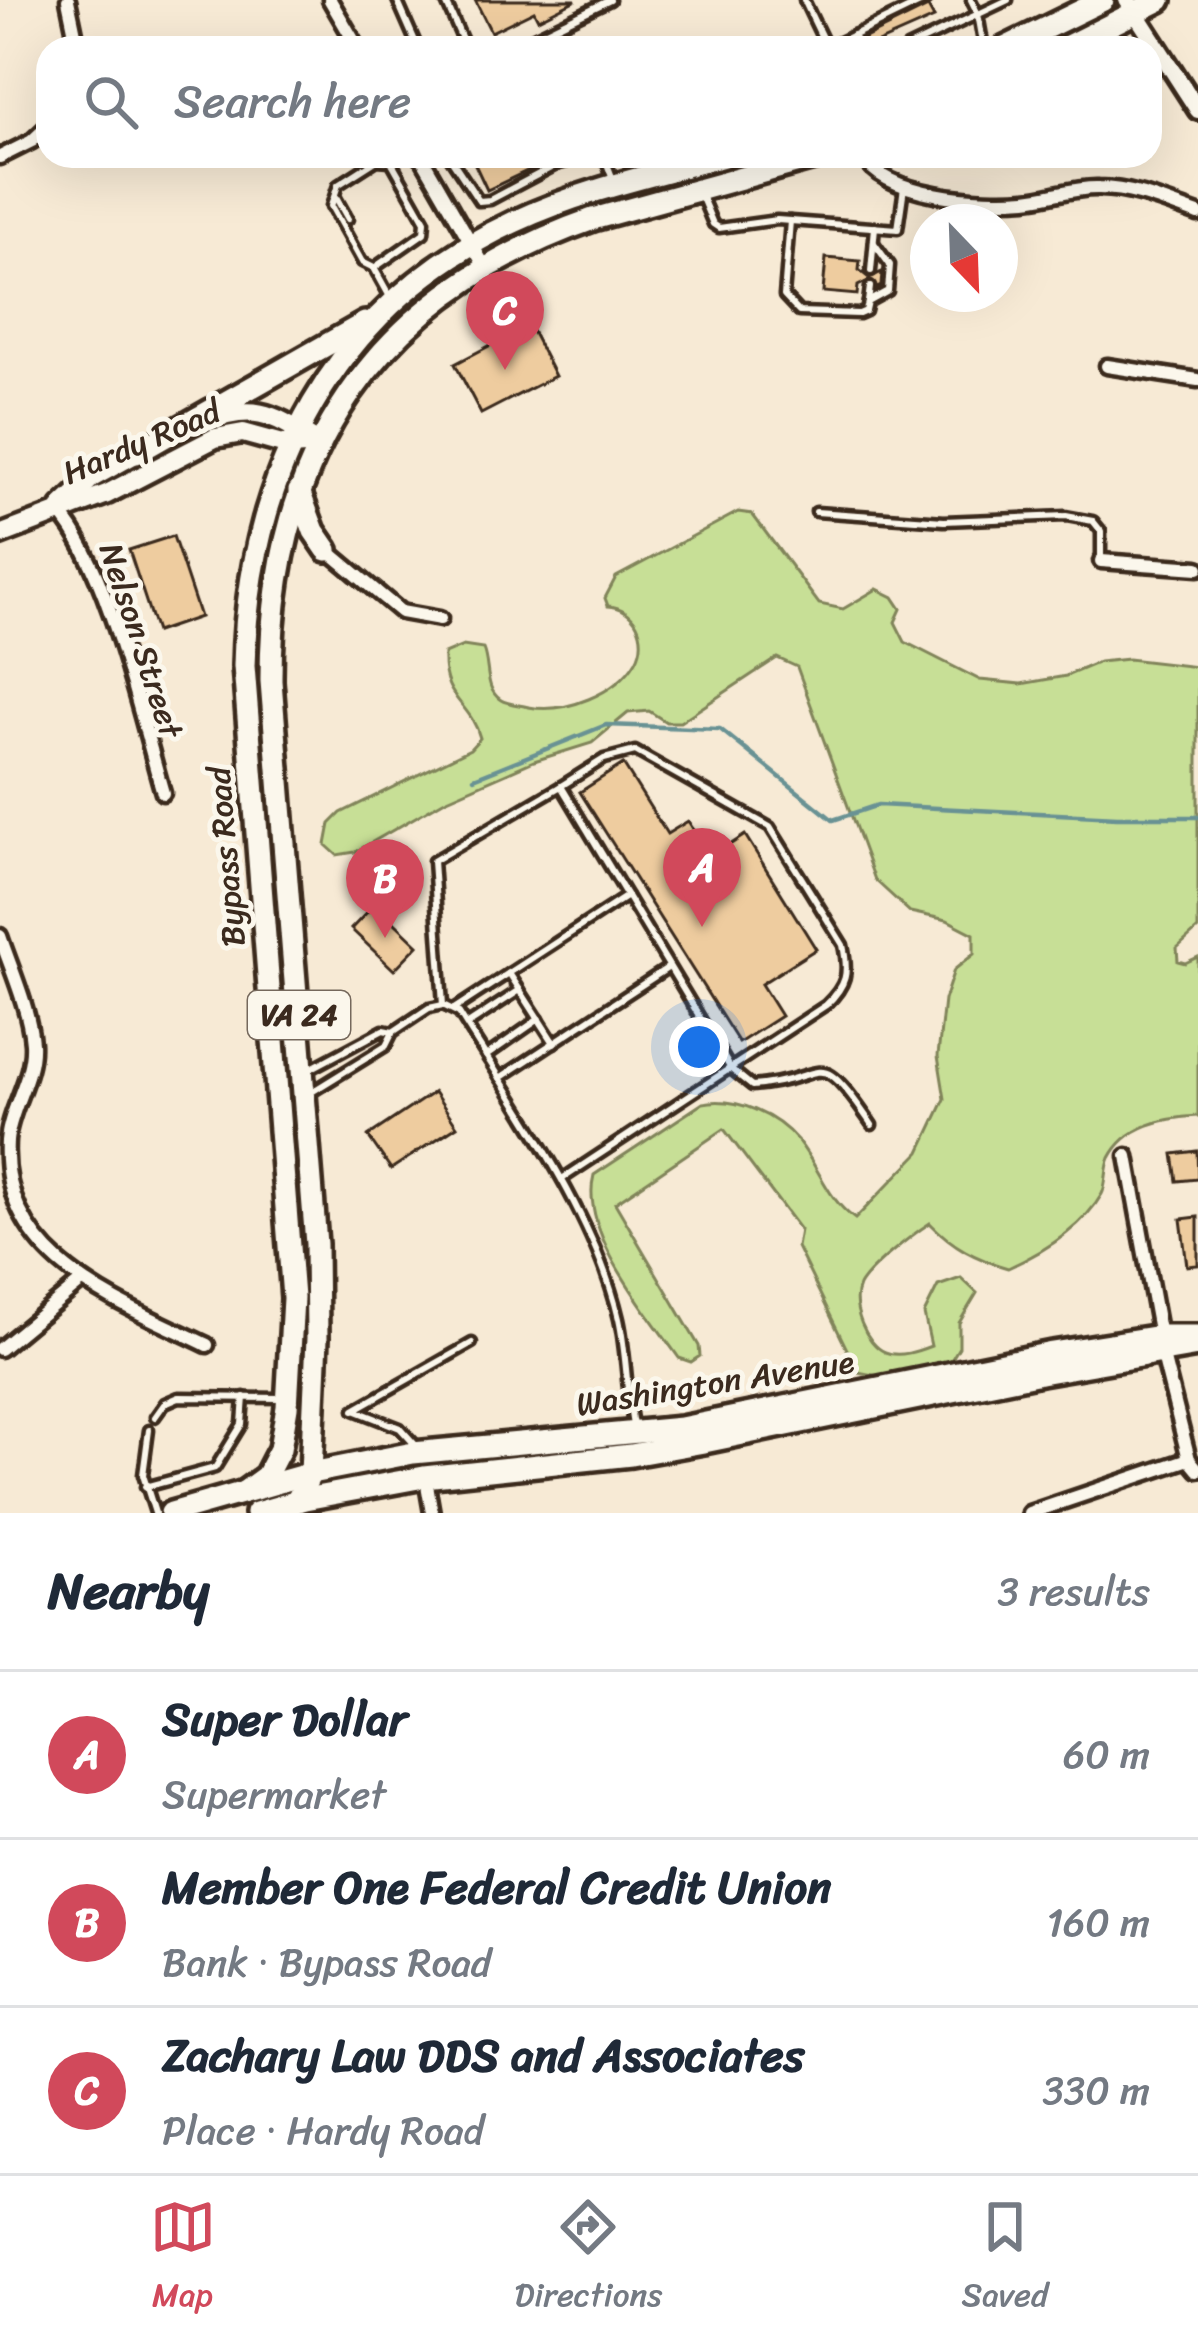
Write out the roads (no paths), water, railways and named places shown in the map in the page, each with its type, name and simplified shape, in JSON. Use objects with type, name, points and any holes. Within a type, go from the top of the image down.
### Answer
[{"type":"main road","points":[[1030,36],[1103,0]]},
{"type":"main road","points":[[1083,36],[1131,6],[1160,0]]},
{"type":"main road","name":"VA 24","points":[[390,307],[471,244],[532,214],[680,168]]},
{"type":"main road","name":"VA 24","points":[[320,444],[381,354],[432,304],[485,266],[556,232],[778,168]]},
{"type":"main road","points":[[136,453],[390,307]]},
{"type":"main road","name":"Bypass Road","points":[[244,1492],[273,1466],[285,1430],[292,1313],[244,649],[256,542],[294,438],[342,359],[390,307]]},
{"type":"main road","name":"Hardy Road","points":[[58,511],[92,478],[205,422],[239,412],[261,412],[294,438]]},
{"type":"main road","name":"Hardy Road","points":[[0,535],[107,494],[215,438],[243,433],[320,444]]},
{"type":"main road","name":"Bypass Road","points":[[303,1475],[318,1315],[306,1095],[271,682],[272,615],[279,558],[299,490],[320,444]]},
{"type":"main road","points":[[299,490],[314,531],[327,550]]},
{"type":"main road","points":[[279,558],[297,545],[327,550]]},
{"type":"main road","points":[[292,1313],[303,1475],[296,1502]]},
{"type":"main road","name":"Washington Avenue","points":[[256,1513],[424,1477],[632,1455],[1198,1336]]},
{"type":"main road","name":"Washington Avenue","points":[[171,1513],[303,1475],[429,1451],[711,1423],[1052,1353],[1161,1344],[1198,1346]]},
{"type":"street","points":[[68,0],[76,36]]},
{"type":"street","points":[[330,0],[351,36]]},
{"type":"street","points":[[1131,6],[1154,36]]},
{"type":"street","points":[[1162,47],[1191,85],[1198,110]]},
{"type":"street","points":[[0,157],[36,137]]},
{"type":"street","points":[[428,168],[485,266]]},
{"type":"street","points":[[871,168],[876,175],[904,185],[996,201],[1099,188],[1198,214]]},
{"type":"street","points":[[1108,365],[1198,380]]},
{"type":"street","name":"Nelson Street","points":[[58,511],[74,528],[94,568],[163,793]]},
{"type":"street","points":[[327,550],[401,612],[440,619]]},
{"type":"street","points":[[1101,561],[1198,568]]},
{"type":"street","points":[[0,936],[32,1045],[8,1138],[12,1184],[33,1234],[81,1282],[207,1345]]},
{"type":"street","points":[[1029,1513],[1194,1465],[1161,1344],[1127,1156]]},
{"type":"street","points":[[0,1348],[81,1282]]},
{"type":"street","points":[[429,1451],[424,1477],[432,1513]]},
{"type":"lane","points":[[397,0],[413,36]]},
{"type":"lane","points":[[445,0],[461,36]]},
{"type":"lane","points":[[536,36],[610,0]]},
{"type":"lane","points":[[805,0],[822,36]]},
{"type":"lane","points":[[853,35],[926,0]]},
{"type":"lane","points":[[971,0],[982,36]]},
{"type":"lane","points":[[932,36],[1008,0]]},
{"type":"lane","points":[[364,168],[338,185],[332,206],[362,262],[374,268],[390,307]]},
{"type":"lane","points":[[374,268],[424,233],[425,221],[395,168]]},
{"type":"lane","points":[[457,168],[479,201],[490,200],[550,168]]},
{"type":"lane","points":[[609,168],[616,186]]},
{"type":"lane","points":[[699,190],[718,228],[790,221],[898,229],[904,185]]},
{"type":"lane","points":[[335,196],[348,219]]},
{"type":"lane","points":[[790,221],[784,296],[799,312],[859,314],[866,311],[869,287]]},
{"type":"lane","points":[[871,271],[875,227]]},
{"type":"lane","points":[[355,233],[355,248]]},
{"type":"lane","points":[[868,302],[888,291],[890,265],[874,244]]},
{"type":"lane","points":[[816,512],[944,521],[1066,516],[1088,520],[1101,531],[1101,561]]},
{"type":"lane","points":[[443,1005],[433,862],[604,760],[635,752],[770,827],[843,944],[848,967],[845,987],[826,1005],[562,1179]]},
{"type":"lane","points":[[561,786],[730,1070],[752,1086],[778,1084],[824,1069],[842,1081],[872,1125]]},
{"type":"lane","points":[[454,1009],[627,896]]},
{"type":"lane","points":[[500,1078],[669,967]]},
{"type":"lane","points":[[509,973],[554,1043]]},
{"type":"lane","points":[[467,1025],[520,990]]},
{"type":"lane","points":[[278,1090],[306,1095],[386,1046],[393,1032],[429,1008],[454,1009],[562,1179],[619,1318],[634,1434]]},
{"type":"lane","points":[[486,1056],[539,1019]]},
{"type":"lane","points":[[278,1090],[383,1030],[393,1032]]},
{"type":"lane","points":[[429,1451],[400,1428],[354,1410],[472,1342]]},
{"type":"lane","points":[[145,1487],[214,1468],[242,1424],[244,1397]]},
{"type":"lane","points":[[155,1417],[171,1399],[287,1399]]},
{"type":"lane","points":[[149,1430],[143,1455],[145,1487],[155,1513]]},
{"type":"waterway","points":[[474,778],[606,725],[720,729],[833,820],[878,805],[1198,817]]},
{"type":"place","name":"Zachary Law DDS and Associates","points":[[505,370]]},
{"type":"place","name":"Super Dollar","points":[[702,927]]},
{"type":"place","name":"Member One Federal Credit Union","points":[[385,938]]}]
